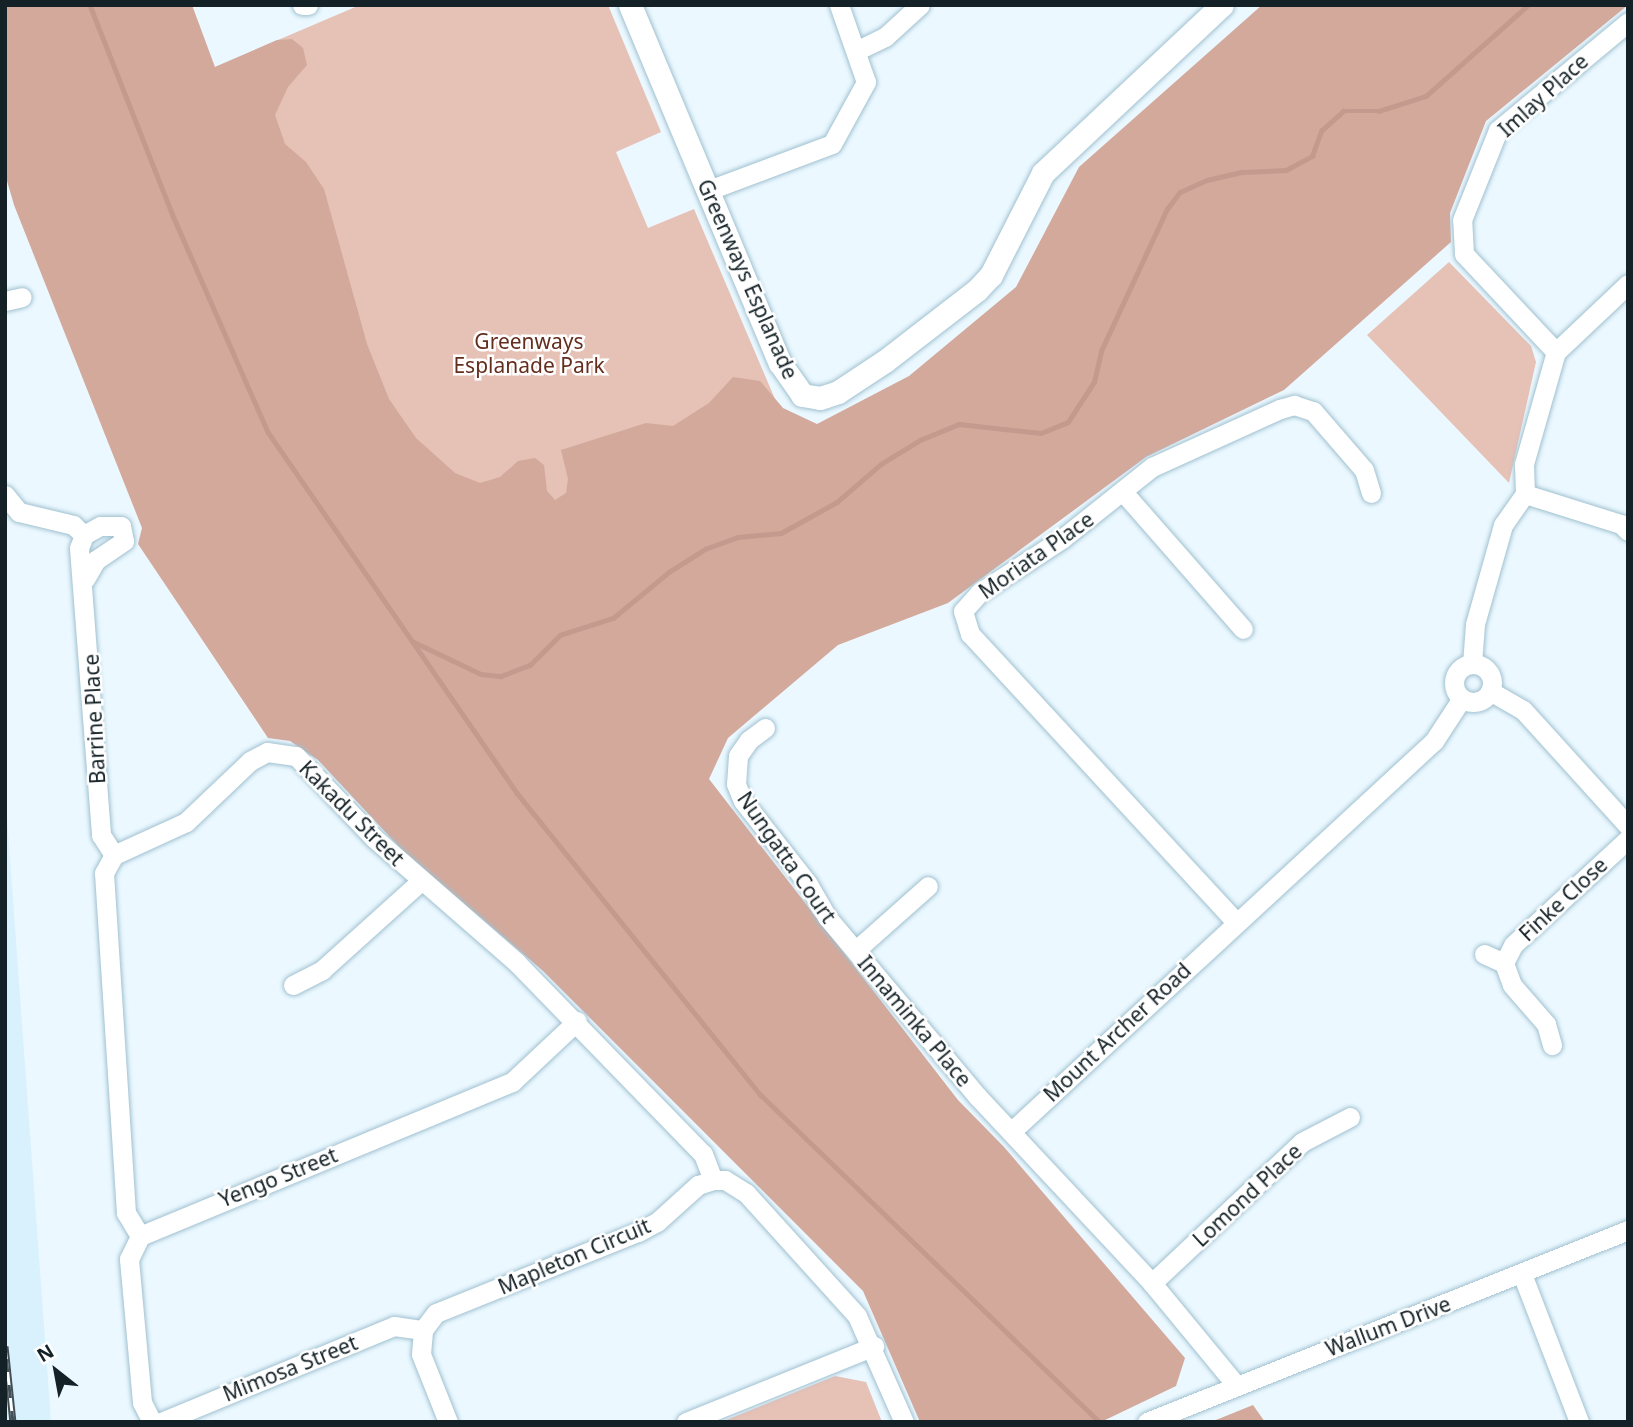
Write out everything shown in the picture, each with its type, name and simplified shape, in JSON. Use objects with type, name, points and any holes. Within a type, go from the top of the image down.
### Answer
[{"type":"street","points":[[302,5],[308,5]]},
{"type":"street","name":"Greenways Esplanade","points":[[630,5],[793,385],[802,395],[820,398],[838,392],[977,290],[991,275],[1042,173],[1222,5]]},
{"type":"street","points":[[709,190],[832,144],[866,82],[858,50],[839,5]]},
{"type":"street","points":[[858,50],[885,37],[920,5]]},
{"type":"street","name":"Imlay Place","points":[[1556,352],[1464,254],[1462,220],[1498,130],[1628,22]]},
{"type":"street","points":[[1472,664],[1475,624],[1503,525],[1525,494],[1524,464],[1556,352],[1628,284]]},
{"type":"street","name":"Moriata Place","points":[[1235,921],[970,634],[963,611],[979,593],[1063,538],[1152,467],[1294,405],[1314,411],[1364,470],[1371,493]]},
{"type":"street","points":[[1123,492],[1243,629]]},
{"type":"street","points":[[1525,494],[1621,524],[1628,531]]},
{"type":"street","points":[[5,495],[19,512],[73,525],[84,535],[113,523],[125,534],[124,541],[88,569],[85,579]]},
{"type":"street","name":"Barrine Place","points":[[84,535],[79,548],[85,579],[101,835],[114,855]]},
{"type":"street","points":[[1472,664],[1488,671],[1489,691],[1478,701],[1462,698],[1454,680],[1460,669],[1472,664]]},
{"type":"street","points":[[1489,691],[1523,710],[1628,826]]},
{"type":"street","name":"Mount Archer Road","points":[[1013,1130],[1235,921],[1434,741],[1462,698]]},
{"type":"street","name":"Nungatta Court","points":[[765,728],[749,740],[738,756],[736,784],[743,801],[808,884],[827,917],[856,950]]},
{"type":"street","name":"Kakadu Street","points":[[114,855],[186,822],[250,761],[279,752],[296,756],[421,881],[577,1021],[703,1154],[713,1180]]},
{"type":"street","name":"Finke Close","points":[[1504,963],[1513,945],[1628,839]]},
{"type":"street","points":[[114,855],[104,873],[124,1186],[126,1213],[140,1236],[130,1259],[142,1402],[152,1422]]},
{"type":"street","points":[[293,985],[322,970],[421,881]]},
{"type":"street","name":"Innaminka Place","points":[[928,886],[856,950],[978,1097],[1013,1130]]},
{"type":"street","name":"Finke Close","points":[[1484,954],[1504,963],[1513,985],[1546,1024],[1552,1045]]},
{"type":"street","name":"Yengo Street","points":[[140,1236],[512,1082],[577,1021]]},
{"type":"street","name":"Lomond Place","points":[[1152,1283],[1302,1142],[1350,1117]]},
{"type":"street","points":[[1013,1130],[1037,1162],[1152,1283],[1237,1385]]},
{"type":"street","points":[[713,1180],[725,1180],[746,1194],[857,1316],[874,1346],[904,1422]]},
{"type":"street","name":"Mapleton Circuit","points":[[423,1330],[436,1314],[638,1232],[657,1222],[698,1185],[713,1180]]},
{"type":"street","name":"Wallum Drive","points":[[1156,1418],[1628,1230]]},
{"type":"street","points":[[1522,1274],[1579,1422]]},
{"type":"street","name":"Mimosa Street","points":[[161,1422],[394,1326],[423,1330]]},
{"type":"street","points":[[423,1330],[421,1354],[448,1422]]},
{"type":"street","points":[[686,1422],[874,1346]]},
{"type":"shaded area","points":[[5,5],[192,5],[215,67],[277,40],[292,39],[303,48],[307,65],[288,87],[275,115],[285,144],[306,162],[324,189],[367,344],[389,399],[416,438],[455,473],[480,483],[500,477],[518,461],[535,458],[544,465],[547,491],[555,500],[566,493],[568,479],[561,450],[646,423],[673,426],[709,403],[733,377],[760,381],[783,408],[817,424],[909,376],[1016,287],[1079,167],[1262,5],[1628,5],[1486,121],[1450,213],[1451,242],[1284,390],[1146,457],[948,603],[838,645],[728,738],[709,779],[958,1100],[1004,1147],[1185,1358],[1176,1386],[1101,1422],[920,1422],[863,1291],[543,971],[403,851],[318,760],[290,741],[268,738],[138,544],[142,528],[14,205],[5,174]]},
{"type":"shaded area","points":[[5,790],[51,1422],[5,1422]]},
{"type":"shaded area","points":[[1253,1405],[1265,1422],[1211,1422]]},
{"type":"green space","name":"Greenways Esplanade Park","points":[[360,5],[608,5],[661,132],[616,152],[648,228],[694,209],[795,446],[477,553],[400,490],[215,67]]},
{"type":"green space","points":[[1449,262],[1531,346],[1536,362],[1509,483],[1367,335]]},
{"type":"green space","points":[[835,1376],[866,1382],[882,1422],[721,1422]]},
{"type":"waterway","points":[[90,5],[174,218],[268,432],[517,793],[761,1095],[1100,1422]]},
{"type":"waterway","points":[[412,641],[481,674],[501,676],[530,665],[560,635],[613,618],[669,572],[705,549],[738,537],[781,533],[837,502],[881,464],[920,440],[959,424],[1041,433],[1068,422],[1094,382],[1101,351],[1167,209],[1180,192],[1207,180],[1242,172],[1286,170],[1312,156],[1321,131],[1343,111],[1379,111],[1426,96],[1528,5]]},
{"type":"railway","points":[[5,1346],[13,1422]]}]
